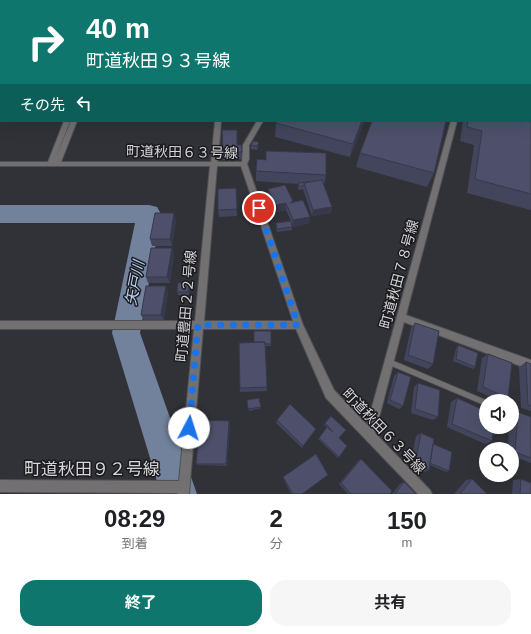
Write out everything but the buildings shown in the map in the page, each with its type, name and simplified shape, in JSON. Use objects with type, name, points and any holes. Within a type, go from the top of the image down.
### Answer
[{"type":"street","points":[[53,164],[67,122]]},
{"type":"street","points":[[53,164],[74,122]]},
{"type":"street","name":"町道豊田２２号線","points":[[183,490],[218,122]]},
{"type":"street","points":[[244,164],[246,159],[246,145],[259,122]]},
{"type":"street","name":"町道秋田７８号線","points":[[370,433],[454,122]]},
{"type":"street","name":"町道秋田６３号線","points":[[0,164],[244,164],[298,325],[330,394],[370,433],[426,494]]},
{"type":"street","points":[[401,317],[531,365]]},
{"type":"street","points":[[0,325],[298,325]]},
{"type":"street","name":"町道秋田９２号線","points":[[0,486],[183,490]]},
{"type":"lane","points":[[389,362],[479,400]]},
{"type":"waterway","name":"矢戸川","points":[[0,214],[149,214],[126,333],[179,494]]},
{"type":"route","points":[[189,428],[198,325],[298,325],[259,208]]}]
